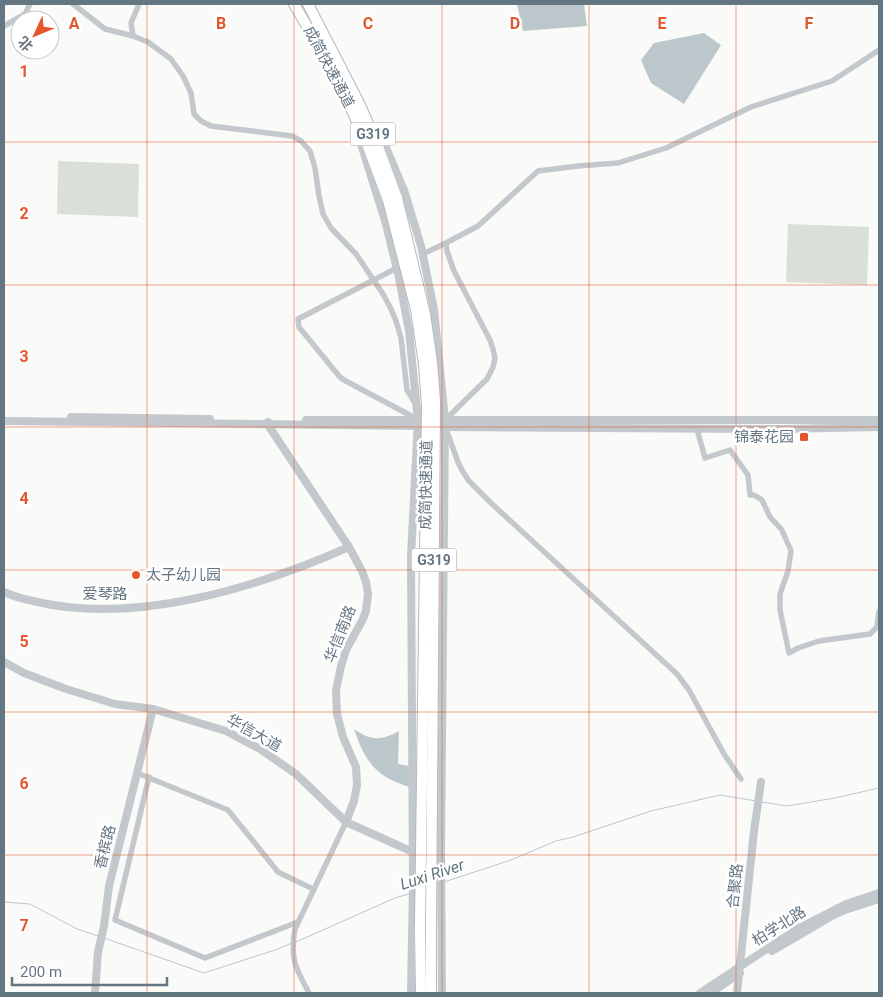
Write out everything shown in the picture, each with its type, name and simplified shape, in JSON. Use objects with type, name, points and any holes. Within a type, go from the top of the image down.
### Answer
[{"type":"highway","name":"成简快速通道","points":[[294,4],[360,103],[377,144],[426,314],[435,401],[431,993]]},
{"type":"highway","name":"成简快速通道","points":[[308,4],[340,74],[345,94],[392,199],[416,310],[424,364],[427,406],[420,927],[421,993]]},
{"type":"street","points":[[4,26],[25,14],[30,4]]},
{"type":"street","points":[[73,4],[105,29],[148,42],[171,59],[183,76],[191,93],[194,114],[201,121],[211,126],[292,136],[301,141],[310,151],[323,214],[331,228],[356,254],[374,280],[396,321],[401,338],[407,390],[416,404]]},
{"type":"street","points":[[133,36],[131,24],[139,4]]},
{"type":"street","points":[[427,252],[478,226],[538,171],[618,163],[666,148],[751,107],[832,81],[879,50]]},
{"type":"street","points":[[345,94],[386,224],[397,269],[409,331],[418,423],[412,556],[413,883],[411,993]]},
{"type":"street","points":[[360,103],[384,143],[404,190],[421,246],[434,310],[445,423],[441,859],[442,993]]},
{"type":"street","points":[[445,423],[487,379],[495,358],[490,340],[454,271],[446,243]]},
{"type":"street","points":[[393,270],[298,319],[297,322],[339,376],[418,423]]},
{"type":"street","points":[[4,417],[268,422]]},
{"type":"street","points":[[4,421],[445,423],[879,420]]},
{"type":"street","name":"华信南路","points":[[268,422],[349,547],[362,571],[368,594],[366,612],[346,650],[336,691],[337,714],[343,737],[356,768],[357,785],[354,801],[346,822]]},
{"type":"street","points":[[445,423],[697,429],[879,427]]},
{"type":"street","points":[[445,423],[458,462],[469,481],[677,674],[689,690],[740,779]]},
{"type":"street","points":[[697,429],[705,458],[730,450],[748,475],[750,495],[754,495],[762,500],[770,517],[782,530],[790,551],[788,572],[780,594],[780,610],[789,653],[819,641],[870,634],[877,627],[879,611]]},
{"type":"street","name":"爱琴路","points":[[4,592],[12,596],[54,606],[98,610],[131,608],[204,596],[242,587],[295,569],[349,547]]},
{"type":"street","name":"华信大道","points":[[4,662],[24,673],[66,689],[115,704],[153,709],[226,730],[260,749],[296,774],[346,822],[412,852],[441,859]]},
{"type":"street","name":"香槟路","points":[[95,993],[98,952],[104,926],[109,886],[153,709]]},
{"type":"street","points":[[137,772],[228,810],[278,872],[313,889]]},
{"type":"street","points":[[148,777],[115,920],[205,958],[298,922]]},
{"type":"street","name":"合聚路","points":[[737,993],[761,782]]},
{"type":"street","points":[[309,993],[293,959],[295,928],[346,822]]},
{"type":"street","name":"柏学北路","points":[[711,993],[797,929],[846,904],[879,893]]},
{"type":"street","name":"柏学北路","points":[[700,993],[830,917],[879,899]]},
{"type":"shaded area","points":[[517,4],[584,4],[587,26],[523,31]]},
{"type":"shaded area","points":[[704,33],[721,45],[684,104],[651,83],[641,60],[654,43]]},
{"type":"shaded area","points":[[58,161],[139,164],[138,217],[57,214]]},
{"type":"shaded area","points":[[788,224],[869,227],[867,285],[786,282]]},
{"type":"shaded area","points":[[354,729],[371,738],[386,737],[399,731],[398,764],[409,766],[410,787],[388,778],[373,767],[358,741]]},
{"type":"waterway","name":"Luxi River","points":[[762,802],[787,806],[879,788]]},
{"type":"waterway","name":"Luxi River","points":[[444,882],[511,860],[556,841],[651,811],[720,795],[756,801]]},
{"type":"waterway","name":"Luxi River","points":[[296,942],[395,898],[409,894]]},
{"type":"waterway","name":"Luxi River","points":[[4,902],[30,904],[77,929],[98,936]]},
{"type":"waterway","name":"Luxi River","points":[[104,938],[204,973],[292,943]]},
{"type":"place","name":"锦泰花园","points":[[804,437]]},
{"type":"place","name":"太子幼儿园","points":[[136,575]]}]
